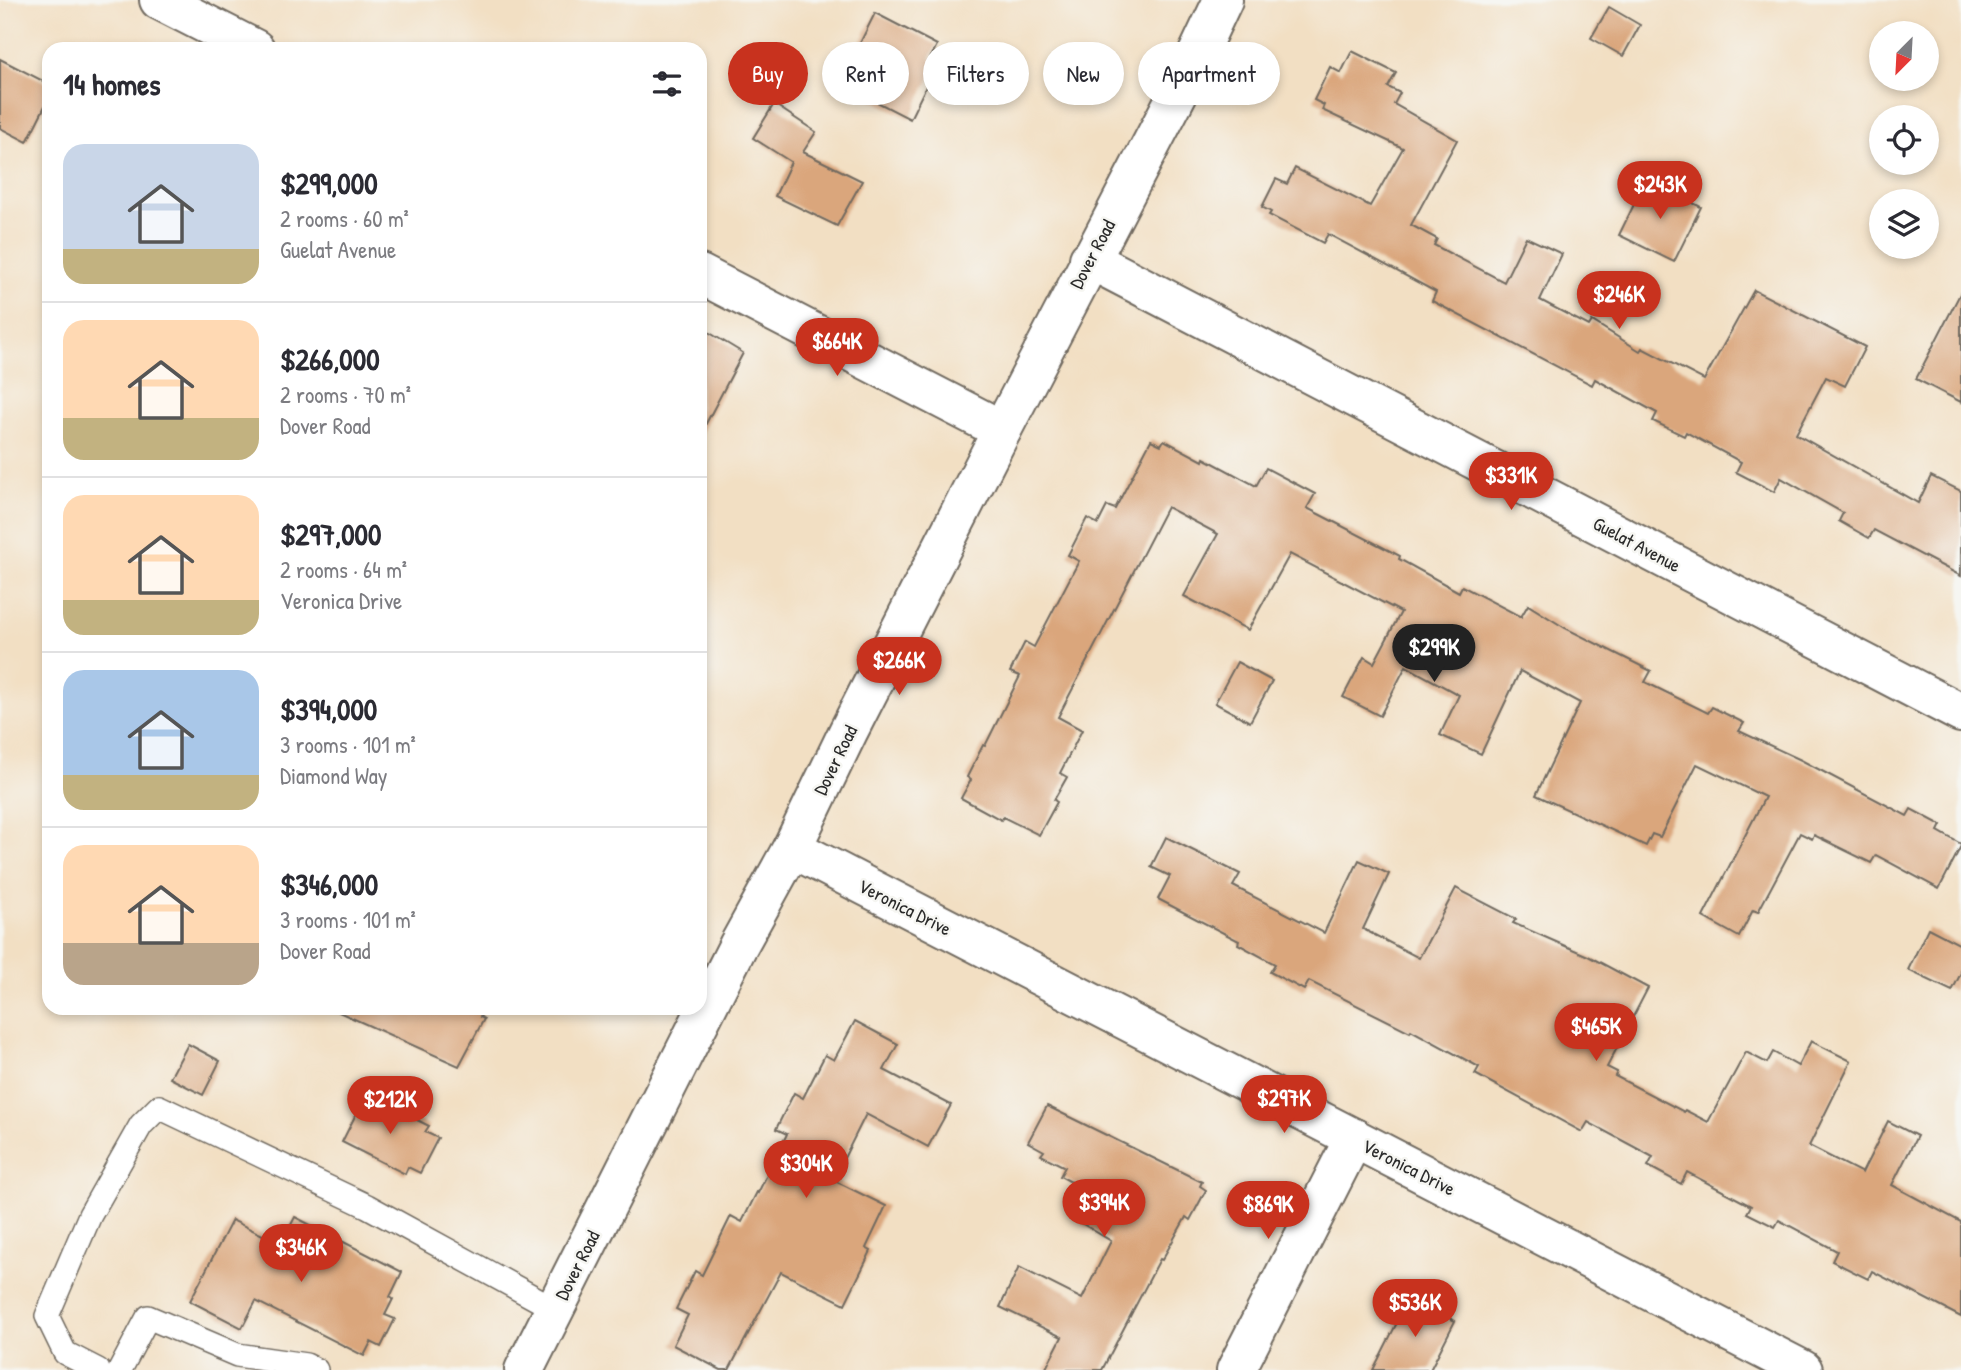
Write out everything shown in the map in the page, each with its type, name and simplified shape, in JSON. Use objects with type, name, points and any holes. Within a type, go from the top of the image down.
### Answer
[{"type":"street","points":[[159,0],[241,42]]},
{"type":"street","name":"Dover Road","points":[[707,1007],[792,848],[848,732],[1089,259],[1189,72],[1223,0]]},
{"type":"street","name":"Guelat Avenue","points":[[1089,259],[1961,713]]},
{"type":"street","points":[[707,278],[1002,430]]},
{"type":"street","name":"Veronica Drive","points":[[792,848],[1803,1370]]},
{"type":"street","name":"Dover Road","points":[[524,1370],[703,1015]]},
{"type":"street","points":[[1236,1370],[1354,1138]]},
{"type":"lane","points":[[98,1370],[65,1353],[47,1316],[90,1215],[141,1125],[159,1107],[367,1206],[555,1309]]},
{"type":"lane","points":[[120,1370],[148,1317],[237,1355],[306,1365],[316,1370]]},
{"type":"building","points":[[1609,7],[1640,25],[1623,56],[1591,38]]},
{"type":"building","points":[[875,13],[931,42],[923,42],[923,93],[910,119],[883,105],[909,105],[909,42],[860,42]]},
{"type":"building","points":[[1352,51],[1396,73],[1388,87],[1400,93],[1394,104],[1457,140],[1411,225],[1437,239],[1434,245],[1504,282],[1526,237],[1562,254],[1540,300],[1589,326],[1592,321],[1640,351],[1642,348],[1704,380],[1754,290],[1865,347],[1845,386],[1826,377],[1796,434],[1918,503],[1931,476],[1961,491],[1961,576],[1874,530],[1869,538],[1839,521],[1843,513],[1781,478],[1774,492],[1736,472],[1741,462],[1686,432],[1684,436],[1653,421],[1657,413],[1595,379],[1592,385],[1432,301],[1436,292],[1328,234],[1323,243],[1269,215],[1271,212],[1262,207],[1276,179],[1287,184],[1295,168],[1370,206],[1403,148],[1322,110],[1324,105],[1314,100],[1330,67],[1341,73]]},
{"type":"building","points":[[0,59],[42,80],[42,112],[27,142],[0,128]]},
{"type":"building","points":[[773,105],[816,132],[803,152],[862,181],[837,226],[775,196],[791,162],[753,138]]},
{"type":"building","points":[[1646,180],[1701,207],[1674,262],[1619,235]]},
{"type":"building","points":[[1961,292],[1961,402],[1916,379]]},
{"type":"building","points":[[707,331],[743,353],[707,422]]},
{"type":"building","points":[[1151,440],[1161,445],[1164,440],[1256,486],[1266,468],[1315,494],[1307,508],[1400,556],[1399,559],[1459,592],[1462,586],[1521,617],[1528,605],[1565,628],[1651,671],[1645,682],[1708,713],[1712,707],[1744,723],[1739,731],[1801,760],[1907,816],[1911,809],[1941,825],[1938,831],[1961,846],[1939,889],[1876,855],[1871,863],[1814,835],[1812,839],[1800,833],[1758,912],[1753,910],[1739,937],[1703,917],[1765,797],[1697,764],[1660,837],[1652,834],[1646,846],[1536,795],[1580,703],[1520,671],[1481,754],[1440,735],[1459,695],[1406,666],[1380,716],[1343,697],[1364,657],[1374,663],[1401,612],[1290,554],[1248,630],[1184,596],[1218,534],[1167,507],[1058,717],[1082,730],[1060,773],[1067,777],[1054,800],[1057,802],[1039,835],[1003,817],[1001,820],[961,798],[971,780],[967,777],[1020,676],[1010,672],[1025,642],[1034,647],[1079,561],[1068,555],[1087,518],[1098,524],[1107,506],[1115,509]]},
{"type":"building","points":[[1237,662],[1272,681],[1250,722],[1215,703]]},
{"type":"building","points":[[1166,837],[1240,874],[1233,886],[1324,933],[1359,860],[1389,874],[1363,929],[1419,958],[1456,888],[1516,919],[1513,923],[1588,956],[1648,988],[1607,1067],[1617,1072],[1615,1076],[1708,1122],[1746,1052],[1767,1063],[1773,1052],[1798,1066],[1811,1041],[1851,1061],[1809,1146],[1862,1173],[1888,1121],[1917,1136],[1892,1185],[1961,1222],[1961,1317],[1872,1271],[1868,1279],[1832,1261],[1837,1251],[1779,1220],[1775,1227],[1747,1213],[1751,1206],[1687,1172],[1681,1184],[1648,1166],[1653,1157],[1588,1122],[1582,1132],[1475,1074],[1479,1067],[1411,1030],[1410,1032],[1309,981],[1304,990],[1270,972],[1275,964],[1238,944],[1239,941],[1158,899],[1170,876],[1151,867]]},
{"type":"building","points":[[1928,928],[1961,945],[1961,973],[1952,991],[1908,970]]},
{"type":"building","points":[[346,1015],[481,1015],[484,1019],[459,1066]]},
{"type":"building","points":[[855,1021],[898,1044],[884,1070],[951,1105],[928,1147],[866,1114],[833,1180],[886,1206],[866,1248],[871,1251],[845,1304],[781,1272],[729,1370],[721,1370],[673,1345],[688,1315],[676,1309],[695,1271],[702,1275],[731,1216],[742,1222],[758,1193],[787,1134],[776,1129],[794,1093],[803,1098],[825,1055],[834,1060]]},
{"type":"building","points":[[188,1044],[220,1061],[203,1095],[170,1078]]},
{"type":"building","points":[[366,1094],[429,1126],[425,1132],[438,1138],[420,1173],[408,1167],[405,1174],[342,1142]]},
{"type":"building","points":[[1047,1106],[1202,1182],[1200,1186],[1206,1190],[1190,1220],[1186,1217],[1162,1260],[1160,1259],[1102,1370],[1045,1370],[1062,1337],[1000,1307],[1019,1267],[1082,1299],[1111,1241],[1081,1223],[1097,1196],[1060,1176],[1065,1167],[1041,1155],[1044,1151],[1028,1142]]},
{"type":"building","points":[[295,1217],[402,1272],[385,1315],[395,1319],[381,1347],[371,1342],[364,1356],[256,1301],[242,1328],[190,1301],[232,1220],[281,1244]]},
{"type":"building","points":[[1410,1297],[1455,1321],[1430,1370],[1373,1370]]}]
